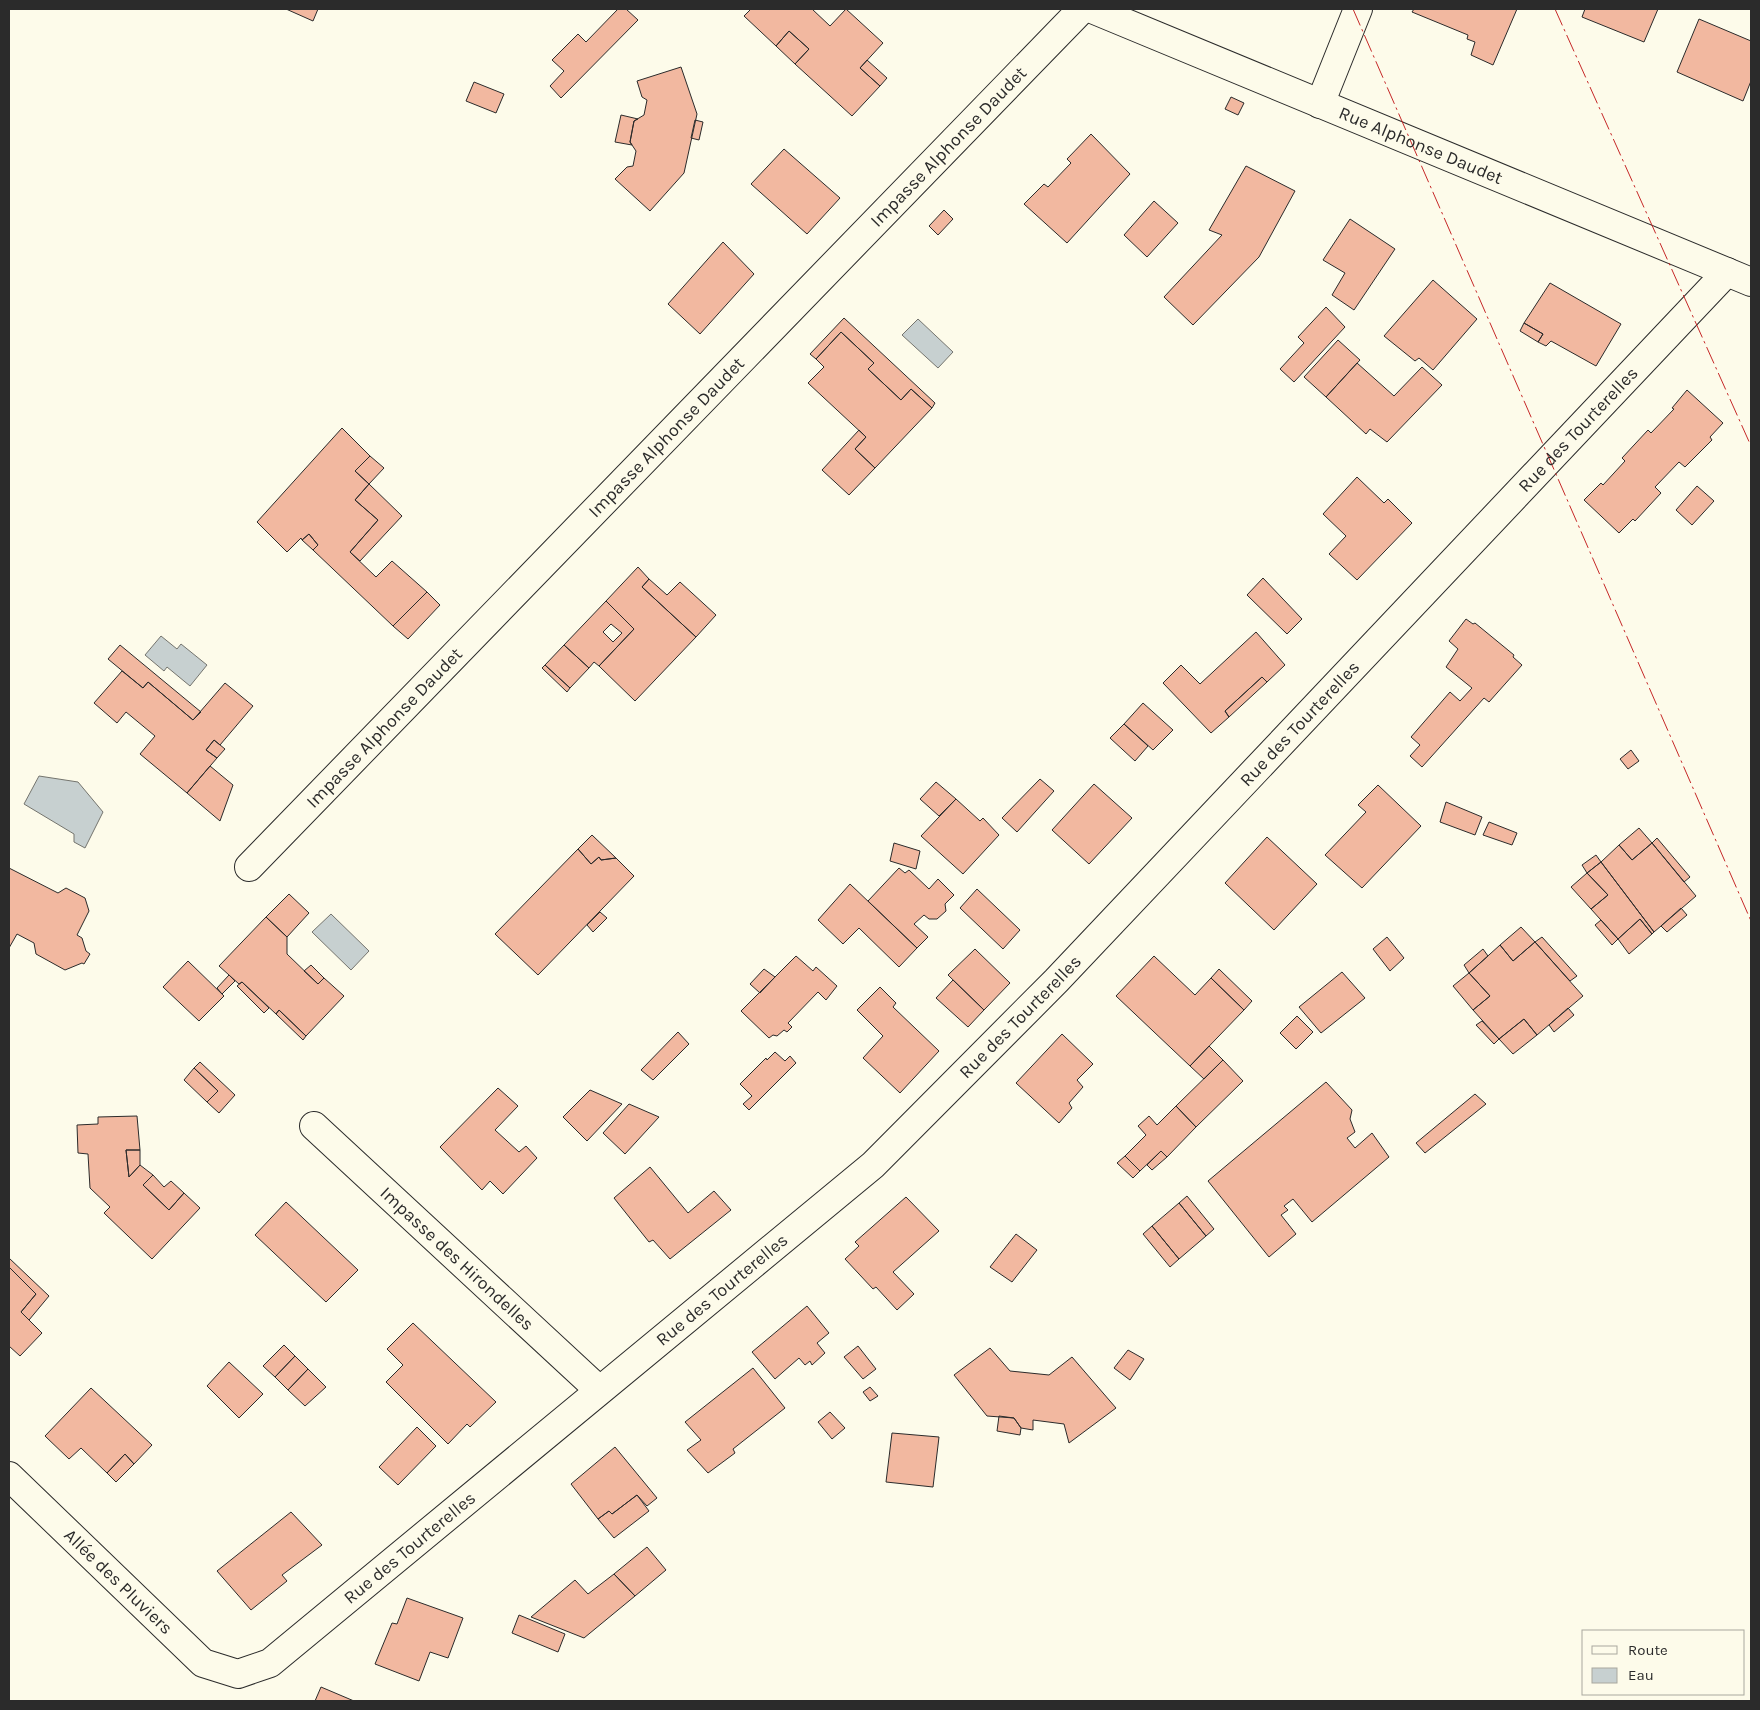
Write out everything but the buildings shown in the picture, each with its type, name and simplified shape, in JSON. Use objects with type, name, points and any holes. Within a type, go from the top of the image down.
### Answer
[{"type":"street","name":"Impasse Alphonse Daudet","points":[[249,867],[1082,9]]},
{"type":"street","name":"Rue Alphonse Daudet","points":[[1092,9],[1739,277]]},
{"type":"street","points":[[1320,104],[1358,9]]},
{"type":"street","name":"Rue des Tourterelles","points":[[238,1674],[270,1663],[873,1165],[1056,980],[1739,277]]},
{"type":"street","name":"Impasse des Hirondelles","points":[[314,1126],[599,1390]]},
{"type":"street","name":"Allée des Pluviers","points":[[9,1476],[203,1663],[238,1674]]},
{"type":"water","points":[[918,319],[953,352],[938,368],[902,335]]},
{"type":"water","points":[[161,636],[177,649],[181,644],[207,665],[190,686],[167,667],[164,671],[145,655]]},
{"type":"water","points":[[39,776],[78,782],[103,812],[85,848],[74,842],[74,834],[24,804]]},
{"type":"water","points":[[331,914],[369,951],[351,970],[312,932]]},
{"type":"power","points":[[1353,9],[1751,921]]},
{"type":"power","points":[[1555,9],[1751,446]]}]
